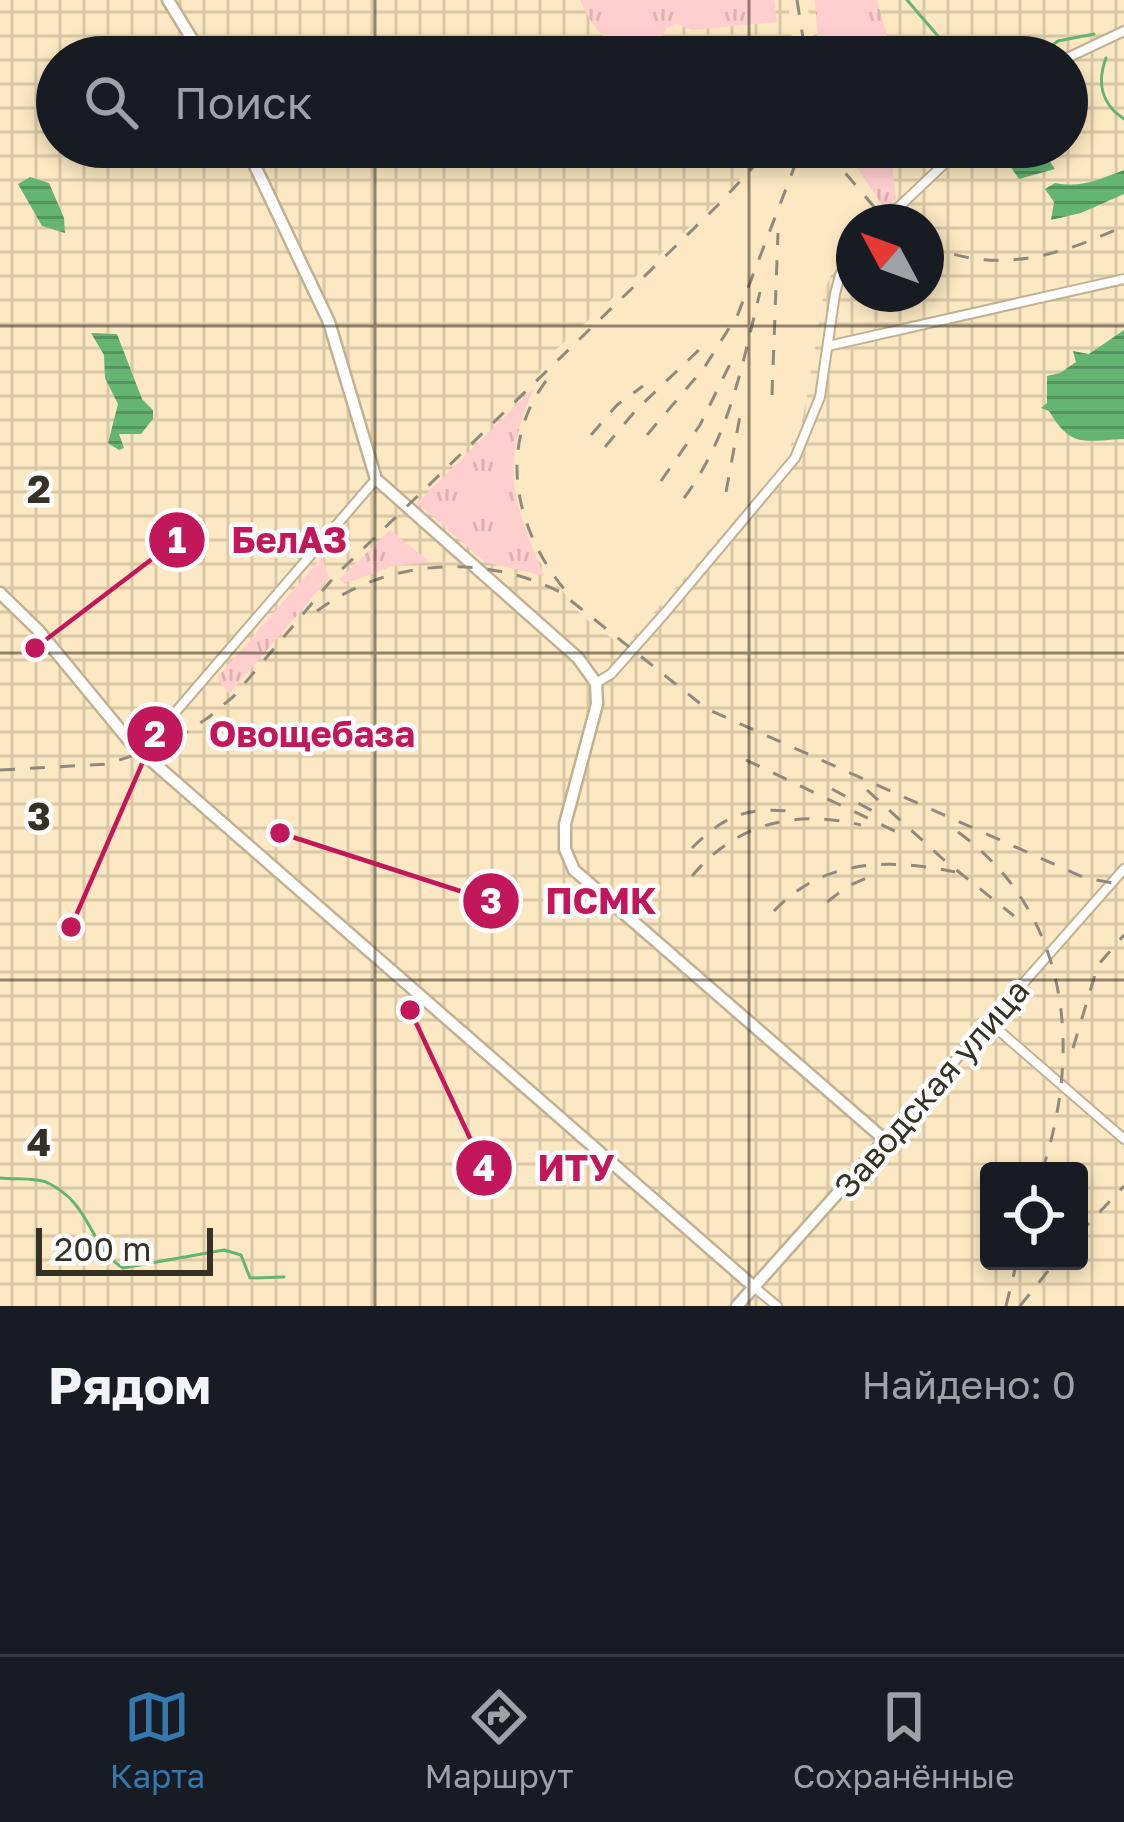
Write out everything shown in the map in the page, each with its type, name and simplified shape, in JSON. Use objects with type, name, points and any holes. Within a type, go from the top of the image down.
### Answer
[{"type":"street","points":[[168,0],[190,36]]},
{"type":"street","points":[[1088,48],[1124,32]]},
{"type":"street","points":[[257,168],[329,322],[376,479],[578,658],[596,683],[597,704],[565,824],[566,849],[574,870],[885,1140]]},
{"type":"street","points":[[902,204],[940,168]]},
{"type":"street","points":[[828,346],[1124,279]]},
{"type":"street","points":[[596,683],[619,664],[795,458],[814,418],[836,299]]},
{"type":"street","points":[[131,743],[150,735],[173,715],[376,479]]},
{"type":"street","points":[[0,593],[38,630],[131,743],[777,1306]]},
{"type":"street","name":"Заводская улица","points":[[737,1306],[1124,869]]},
{"type":"street","points":[[989,1022],[1124,1138]]},
{"type":"shaded area","points":[[0,0],[788,0],[792,36],[36,36],[36,168],[749,168],[546,359],[516,429],[512,483],[518,516],[536,557],[582,616],[624,647],[780,468],[803,418],[824,291],[836,264],[836,312],[944,312],[944,204],[884,204],[879,168],[1088,168],[1088,36],[813,36],[806,0],[1124,0],[1124,1306],[0,1306]]},
{"type":"shaded area","points":[[788,0],[806,0],[813,36],[792,36]]},
{"type":"shaded area","points":[[749,168],[857,168],[881,204],[836,204],[836,264],[824,291],[803,418],[780,468],[624,647],[582,616],[536,557],[518,516],[512,482],[516,429],[546,359]]},
{"type":"shaded area","points":[[1011,168],[1055,169],[1019,179]]},
{"type":"shaded area","points":[[1124,170],[1124,194],[1051,220],[1054,202],[1045,189],[1055,183],[1090,182]]},
{"type":"shaded area","points":[[30,177],[49,183],[64,218],[65,233],[42,226],[18,184]]},
{"type":"shaded area","points":[[1124,330],[1124,439],[1072,437],[1041,408],[1047,403],[1047,376],[1076,362],[1073,351],[1089,354]]},
{"type":"shaded area","points":[[91,333],[117,334],[142,399],[153,410],[153,419],[141,434],[119,434],[124,448],[119,450],[108,443],[118,404],[105,378],[104,355]]},
{"type":"green space","points":[[580,0],[774,0],[777,22],[692,30],[677,24],[666,28],[663,36],[604,36]]},
{"type":"green space","points":[[815,0],[877,0],[887,36],[818,36]]},
{"type":"green space","points":[[857,168],[892,168],[896,198],[881,204]]},
{"type":"green space","points":[[534,388],[516,440],[514,484],[544,576],[485,562],[417,503]]},
{"type":"green space","points":[[390,530],[430,562],[393,566],[344,584],[340,579]]},
{"type":"green space","points":[[322,557],[329,578],[229,694],[217,678]]},
{"type":"waterway","points":[[907,0],[938,36]]},
{"type":"waterway","points":[[1084,36],[1094,34]]},
{"type":"waterway","points":[[1106,58],[1103,92],[1110,107],[1124,119]]},
{"type":"waterway","points":[[0,1178],[43,1181],[62,1192],[74,1202],[103,1249],[123,1268],[224,1250],[241,1255],[250,1278],[284,1277]]},
{"type":"railway","points":[[797,0],[803,36]]},
{"type":"railway","points":[[0,770],[108,764],[172,742],[209,717],[234,696],[335,576],[752,168]]},
{"type":"railway","points":[[647,435],[704,368],[738,314],[794,168]]},
{"type":"railway","points":[[841,168],[872,204]]},
{"type":"railway","points":[[944,251],[977,259],[1026,258],[1075,246],[1124,226]]},
{"type":"railway","points":[[772,395],[778,233]]},
{"type":"railway","points":[[684,498],[724,425],[760,292]]},
{"type":"railway","points":[[605,447],[701,348]]},
{"type":"railway","points":[[661,481],[700,425],[731,362]]},
{"type":"railway","points":[[546,381],[521,434],[518,488],[534,542],[565,590]]},
{"type":"railway","points":[[591,435],[617,405],[643,386]]},
{"type":"railway","points":[[726,492],[740,416]]},
{"type":"railway","points":[[317,611],[374,581],[436,567],[468,567],[530,579],[560,592],[707,709],[1085,878],[1124,885]]},
{"type":"railway","points":[[746,760],[903,835]]},
{"type":"railway","points":[[832,789],[880,815]]},
{"type":"railway","points":[[867,790],[1014,916]]},
{"type":"railway","points":[[692,848],[734,817],[787,811]]},
{"type":"railway","points":[[692,876],[728,843],[769,825],[813,819],[861,825]]},
{"type":"railway","points":[[958,832],[995,865],[1024,902],[1044,942],[1057,986],[1062,1078],[1044,1162]]},
{"type":"railway","points":[[774,911],[814,881],[858,867],[905,865],[955,872]]},
{"type":"railway","points":[[827,902],[878,873]]},
{"type":"railway","points":[[1073,1048],[1098,965],[1124,935]]},
{"type":"railway","points":[[1088,1224],[1124,1186]]},
{"type":"railway","points":[[1006,1306],[1015,1270]]},
{"type":"railway","points":[[1020,1306],[1049,1270]]},
{"type":"place","name":"БелАЗ","points":[[35,648]]},
{"type":"place","name":"ПСМК","points":[[280,833]]},
{"type":"place","name":"Овощебаза","points":[[71,927]]},
{"type":"place","name":"ИТУ","points":[[410,1010]]}]
